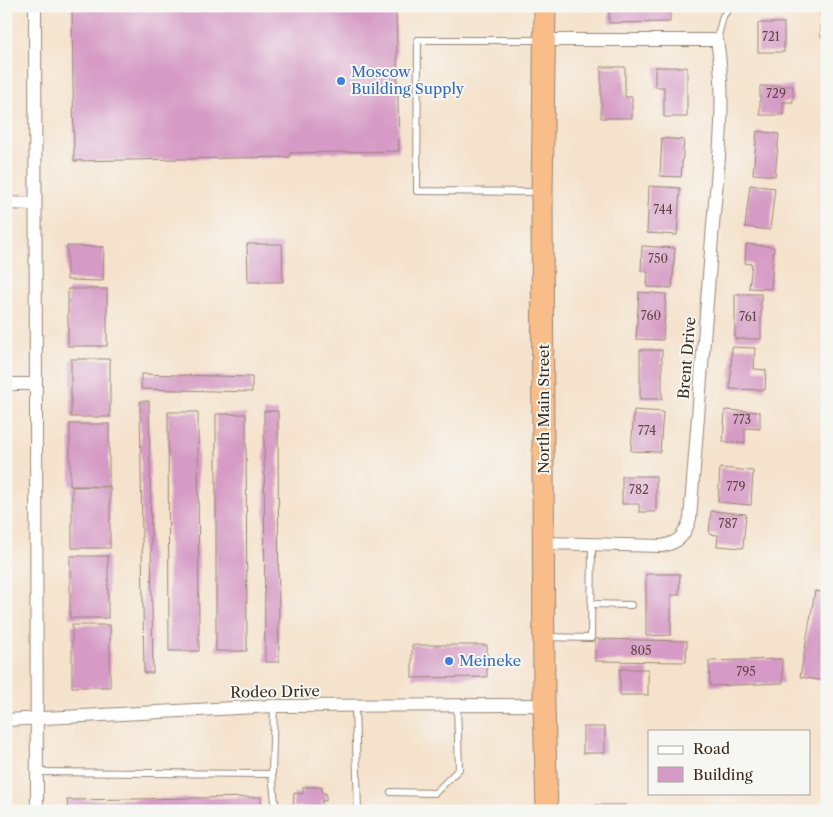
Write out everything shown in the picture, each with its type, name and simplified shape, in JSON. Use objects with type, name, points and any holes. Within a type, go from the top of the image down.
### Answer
[{"type":"highway","name":"North Main Street","points":[[545,6],[542,192],[545,544],[544,705],[547,811]]},
{"type":"street","points":[[35,6],[37,810]]},
{"type":"street","points":[[544,40],[717,40]]},
{"type":"street","name":"Brent Drive","points":[[545,544],[662,546],[677,542],[685,534],[690,519],[720,137],[720,60],[717,40]]},
{"type":"street","points":[[6,204],[34,204]]},
{"type":"street","points":[[6,384],[35,384]]},
{"type":"street","name":"Rodeo Drive","points":[[6,720],[274,706],[457,707],[544,705]]},
{"type":"lane","name":"Brent Drive","points":[[717,40],[723,16],[731,6]]},
{"type":"lane","points":[[821,6],[825,19],[824,34]]},
{"type":"lane","points":[[542,192],[417,191],[418,40],[544,40]]},
{"type":"lane","points":[[544,637],[591,638],[592,544]]},
{"type":"lane","points":[[592,604],[631,605]]},
{"type":"lane","points":[[274,706],[272,774],[276,811]]},
{"type":"lane","points":[[355,706],[358,811]]},
{"type":"lane","points":[[391,792],[435,792],[459,769],[457,707]]},
{"type":"lane","points":[[37,772],[272,774]]},
{"type":"building","points":[[396,6],[399,151],[290,153],[290,157],[74,161],[72,8]]},
{"type":"building","points":[[609,6],[670,6],[670,22],[609,23]]},
{"type":"building","points":[[758,23],[784,23],[784,52],[758,52]]},
{"type":"building","points":[[601,67],[625,67],[625,97],[632,97],[632,118],[601,118]]},
{"type":"building","points":[[655,67],[687,67],[687,117],[664,117],[664,87],[655,87]]},
{"type":"building","points":[[760,86],[793,86],[793,102],[783,102],[783,115],[760,115]]},
{"type":"building","points":[[757,131],[779,134],[775,176],[753,174]]},
{"type":"building","points":[[662,138],[684,140],[681,177],[660,176]]},
{"type":"building","points":[[750,185],[775,188],[770,230],[745,227]]},
{"type":"building","points":[[649,186],[680,188],[677,235],[647,233]]},
{"type":"building","points":[[247,244],[282,244],[283,282],[248,282]]},
{"type":"building","points":[[746,244],[774,247],[771,289],[749,288],[752,264],[745,263]]},
{"type":"building","points":[[67,246],[104,247],[103,281],[67,280]]},
{"type":"building","points":[[642,246],[675,248],[672,288],[647,287],[648,272],[641,271]]},
{"type":"building","points":[[68,289],[107,289],[107,346],[68,346]]},
{"type":"building","points":[[639,292],[666,294],[663,340],[636,339]]},
{"type":"building","points":[[735,294],[761,294],[761,339],[735,339]]},
{"type":"building","points":[[732,347],[755,348],[754,369],[766,370],[765,390],[730,389]]},
{"type":"building","points":[[640,350],[662,350],[662,399],[640,399]]},
{"type":"building","points":[[71,359],[110,359],[110,417],[71,417]]},
{"type":"building","points":[[141,374],[252,377],[252,392],[141,389]]},
{"type":"building","points":[[140,401],[149,401],[153,673],[144,673]]},
{"type":"building","points":[[634,410],[663,412],[660,452],[631,451]]},
{"type":"building","points":[[725,410],[760,412],[760,429],[745,428],[745,443],[723,442]]},
{"type":"building","points":[[264,411],[278,411],[279,662],[265,662]]},
{"type":"building","points":[[168,412],[198,412],[199,651],[169,651]]},
{"type":"building","points":[[216,414],[246,414],[247,651],[216,651]]},
{"type":"building","points":[[70,424],[109,424],[109,486],[70,486]]},
{"type":"building","points":[[720,468],[753,471],[751,505],[718,502]]},
{"type":"building","points":[[622,476],[656,476],[656,512],[639,512],[639,504],[622,504]]},
{"type":"building","points":[[72,487],[110,487],[110,548],[72,548]]},
{"type":"building","points":[[711,511],[746,514],[743,548],[717,546],[718,535],[709,534]]},
{"type":"building","points":[[70,556],[108,556],[108,618],[70,618]]},
{"type":"building","points":[[646,574],[680,574],[679,595],[671,595],[671,635],[646,636]]},
{"type":"building","points":[[815,591],[827,593],[825,681],[800,677]]},
{"type":"building","points":[[72,625],[110,625],[110,687],[72,687]]},
{"type":"building","points":[[595,639],[687,641],[686,662],[595,661]]},
{"type":"building","name":"Meineke","points":[[412,645],[487,645],[487,677],[412,678]]},
{"type":"building","points":[[782,659],[783,683],[710,686],[709,661]]},
{"type":"building","points":[[620,669],[648,669],[648,695],[620,695]]},
{"type":"building","points":[[583,727],[605,727],[605,753],[583,753]]},
{"type":"building","points":[[303,787],[322,787],[322,793],[326,793],[326,801],[321,801],[325,811],[302,811],[302,807],[293,807],[294,793],[303,794]]},
{"type":"building","points":[[261,797],[261,811],[68,811],[67,800]]},
{"type":"building","points":[[596,805],[626,805],[626,811],[596,811]]},
{"type":"place","name":"Moscow Building Supply","points":[[341,81]]},
{"type":"place","name":"Meineke","points":[[449,661]]}]
